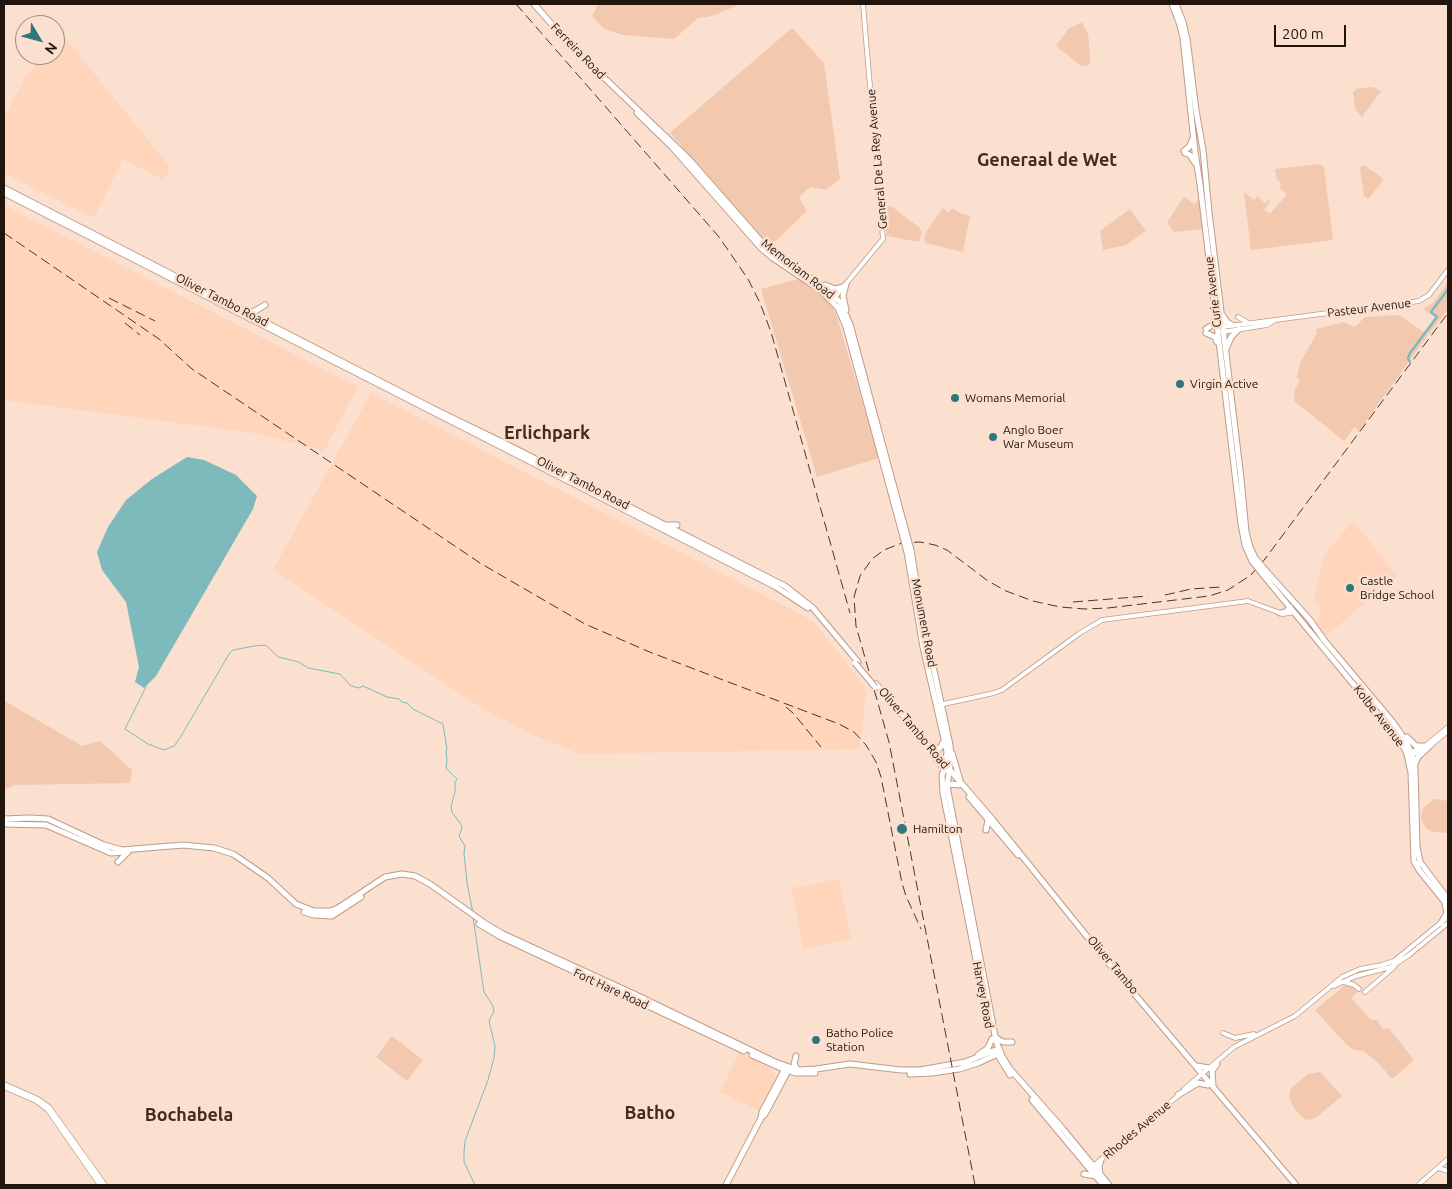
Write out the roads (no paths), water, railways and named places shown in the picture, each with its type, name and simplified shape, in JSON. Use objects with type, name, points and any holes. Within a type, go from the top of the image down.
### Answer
[{"type":"main road","name":"Ferreira Road","points":[[534,4],[553,26],[652,125]]},
{"type":"main road","name":"Curie Avenue","points":[[1172,4],[1183,38],[1197,168],[1219,314],[1224,329],[1227,352],[1246,532],[1254,559]]},
{"type":"main road","name":"Curie Avenue","points":[[1176,4],[1187,39],[1204,156],[1219,314],[1218,330],[1245,547],[1266,574]]},
{"type":"main road","name":"Memoriam Road","points":[[652,125],[688,158],[730,210],[767,248],[834,296],[843,308],[850,324],[890,478]]},
{"type":"main road","points":[[1193,132],[1190,145],[1184,152],[1192,156],[1197,168]]},
{"type":"main road","name":"Oliver Tambo Road","points":[[4,188],[676,530]]},
{"type":"main road","name":"Oliver Tambo Road","points":[[4,193],[432,413],[676,530],[801,602],[814,614],[945,768],[1019,851],[1083,931]]},
{"type":"main road","points":[[814,282],[834,289],[845,285]]},
{"type":"main road","name":"Memoriam Road","points":[[814,282],[836,305],[846,327],[890,478]]},
{"type":"main road","points":[[845,285],[843,296],[850,324]]},
{"type":"main road","points":[[826,294],[834,296],[836,305]]},
{"type":"main road","points":[[248,312],[255,311],[265,305]]},
{"type":"main road","points":[[263,310],[265,322]]},
{"type":"main road","points":[[1221,357],[1216,338],[1206,331],[1219,314],[1232,325]]},
{"type":"main road","points":[[1227,352],[1230,339],[1239,329]]},
{"type":"main road","name":"Monument Road","points":[[890,478],[909,551],[920,605],[947,755],[945,768]]},
{"type":"main road","name":"Kolbe Avenue","points":[[1266,574],[1310,620],[1409,754],[1414,861],[1419,870],[1446,900]]},
{"type":"main road","name":"Kolbe Avenue","points":[[1266,574],[1310,632],[1400,732],[1415,768],[1417,846],[1420,862],[1446,900],[1448,906]]},
{"type":"main road","points":[[1285,592],[1294,606],[1294,612],[1298,611],[1304,614]]},
{"type":"main road","points":[[1280,613],[1286,612],[1290,607]]},
{"type":"main road","points":[[1288,614],[1301,621],[1310,620],[1308,625],[1310,632]]},
{"type":"main road","name":"Oliver Tambo Road","points":[[875,685],[933,750],[945,768]]},
{"type":"main road","name":"Monument Road","points":[[938,705],[950,750],[945,768]]},
{"type":"main road","points":[[1400,732],[1416,746],[1428,746]]},
{"type":"main road","points":[[933,750],[942,747],[944,741]]},
{"type":"main road","points":[[1415,768],[1418,758],[1428,746]]},
{"type":"main road","points":[[947,786],[960,784],[956,762],[950,750]]},
{"type":"main road","name":"Harvey Road","points":[[945,768],[948,808]]},
{"type":"main road","name":"Harvey Road","points":[[945,768],[940,776],[943,793],[970,900],[993,1038],[998,1052],[1005,1068],[1092,1167],[1103,1185]]},
{"type":"main road","name":"Oliver Tambo Road","points":[[960,784],[995,829],[1017,854],[1023,858]]},
{"type":"main road","name":"Fort Hare Road","points":[[4,819],[29,818],[48,820],[116,848],[135,849],[183,845],[214,848],[233,854],[260,874],[294,906],[314,915],[332,916],[384,881],[403,877],[424,882],[502,936],[771,1064],[800,1072],[850,1067],[920,1074],[968,1066],[998,1052]]},
{"type":"main road","points":[[988,820],[986,830],[995,829]]},
{"type":"main road","name":"Fort Hare Road","points":[[4,824],[46,825],[111,852],[128,852],[135,849]]},
{"type":"main road","points":[[111,852],[116,856],[118,863],[128,852]]},
{"type":"main road","points":[[1441,923],[1448,913],[1446,900]]},
{"type":"main road","name":"Oliver Tambo","points":[[1083,931],[1203,1074]]},
{"type":"main road","name":"Oliver Tambo","points":[[1083,931],[1235,1113],[1272,1154],[1296,1185]]},
{"type":"main road","name":"Fort Hare Road","points":[[502,936],[788,1069]]},
{"type":"main road","points":[[962,1063],[988,1048],[993,1038],[1012,1042]]},
{"type":"main road","name":"Harvey Road","points":[[998,1052],[1010,1070],[1088,1159],[1092,1167]]},
{"type":"main road","name":"Fort Hare Road","points":[[800,1072],[850,1064],[914,1070],[962,1063],[998,1052]]},
{"type":"main road","points":[[781,1080],[800,1072],[794,1064],[796,1056]]},
{"type":"main road","points":[[968,1066],[990,1059],[1005,1068]]},
{"type":"main road","points":[[771,1064],[781,1080]]},
{"type":"main road","points":[[1180,1093],[1198,1083],[1212,1085],[1212,1071],[1217,1064]]},
{"type":"main road","points":[[1197,1066],[1209,1068]]},
{"type":"main road","points":[[726,1185],[761,1118],[762,1112],[788,1069]]},
{"type":"main road","points":[[1084,1174],[1098,1175],[1100,1161],[1088,1159]]},
{"type":"main road","name":"Harvey Road","points":[[1098,1175],[1109,1185]]},
{"type":"street","name":"General De La Rey Avenue","points":[[834,296],[883,239],[864,4]]},
{"type":"street","name":"Pasteur Avenue","points":[[1224,329],[1232,325],[1422,300],[1429,295],[1448,270]]},
{"type":"street","points":[[1238,317],[1248,323]]},
{"type":"street","name":"Pasteur Avenue","points":[[1224,329],[1267,325],[1275,320]]},
{"type":"street","points":[[1218,330],[1224,329]]},
{"type":"street","points":[[938,705],[1002,690],[1086,629],[1102,620],[1248,602],[1280,613],[1288,614],[1294,612]]},
{"type":"street","points":[[1428,746],[1448,727]]},
{"type":"street","points":[[1409,754],[1428,746],[1448,731]]},
{"type":"street","points":[[1432,934],[1448,917]]},
{"type":"street","points":[[1365,992],[1432,934],[1448,923]]},
{"type":"street","points":[[1330,989],[1360,969],[1388,964],[1408,954]]},
{"type":"street","points":[[1203,1074],[1239,1045],[1295,1016],[1330,989],[1342,977],[1386,969],[1398,963]]},
{"type":"street","points":[[1342,982],[1354,984],[1359,989]]},
{"type":"street","points":[[1223,1033],[1239,1038],[1266,1031]]},
{"type":"street","points":[[1203,1074],[1239,1045]]},
{"type":"street","name":"Rhodes Avenue","points":[[1092,1167],[1203,1074]]},
{"type":"street","points":[[4,1085],[45,1106],[56,1114],[105,1185]]},
{"type":"street","points":[[45,1106],[100,1185]]},
{"type":"street","points":[[1418,1185],[1448,1159]]},
{"type":"street","points":[[1444,1163],[1448,1169]]},
{"type":"street","points":[[1438,1168],[1448,1169]]},
{"type":"water","points":[[187,457],[204,460],[236,475],[257,496],[253,509],[156,676],[144,688],[135,682],[139,667],[126,602],[102,570],[97,552],[108,527],[126,500],[152,479]]},
{"type":"waterway","points":[[1410,362],[1408,358],[1410,353],[1437,317],[1431,312],[1448,289]]},
{"type":"waterway","points":[[146,687],[125,729],[148,744],[164,750],[174,746],[180,738],[229,654],[233,650],[254,646],[266,645],[278,657],[299,662],[308,668],[340,674],[351,686],[359,688],[363,686],[387,697],[399,699],[413,709],[443,724],[447,749],[446,768],[457,779],[451,806],[452,812],[462,826],[459,836],[465,846],[467,883],[473,913]]},
{"type":"waterway","points":[[473,917],[484,992],[494,1011],[489,1021],[495,1046],[488,1080],[465,1141],[464,1162],[475,1185]]},
{"type":"railway","points":[[516,4],[719,237],[748,279],[771,332],[850,613]]},
{"type":"railway","points":[[4,233],[159,339],[192,369],[480,563],[585,624],[652,653],[839,724],[854,732],[866,745],[876,762],[881,777],[902,883],[921,929]]},
{"type":"railway","points":[[109,298],[155,321]]},
{"type":"railway","points":[[975,1185],[889,742],[856,626],[854,597],[860,576],[872,559],[884,550],[902,543],[920,542],[947,550],[988,581],[1006,591],[1033,601],[1060,607],[1108,608],[1209,596],[1228,590],[1251,575],[1265,559],[1448,313]]},
{"type":"railway","points":[[125,323],[140,335]]},
{"type":"railway","points":[[1165,595],[1191,589],[1221,587]]},
{"type":"railway","points":[[1073,602],[1148,596]]},
{"type":"railway","points":[[786,707],[821,747]]},
{"type":"place","name":"Virgin Active","points":[[1180,384]]},
{"type":"place","name":"Womans Memorial","points":[[955,398]]},
{"type":"place","name":"Anglo Boer War Museum","points":[[993,437]]},
{"type":"place","name":"Castle Bridge School","points":[[1350,588]]},
{"type":"place","name":"Hamilton","points":[[902,829]]},
{"type":"place","name":"Batho Police Station","points":[[816,1040]]},
{"type":"district","name":"Generaal de Wet","points":[[1047,160]]},
{"type":"district","name":"Erlichpark","points":[[547,433]]},
{"type":"district","name":"Batho","points":[[650,1113]]},
{"type":"district","name":"Bochabela","points":[[189,1115]]}]
